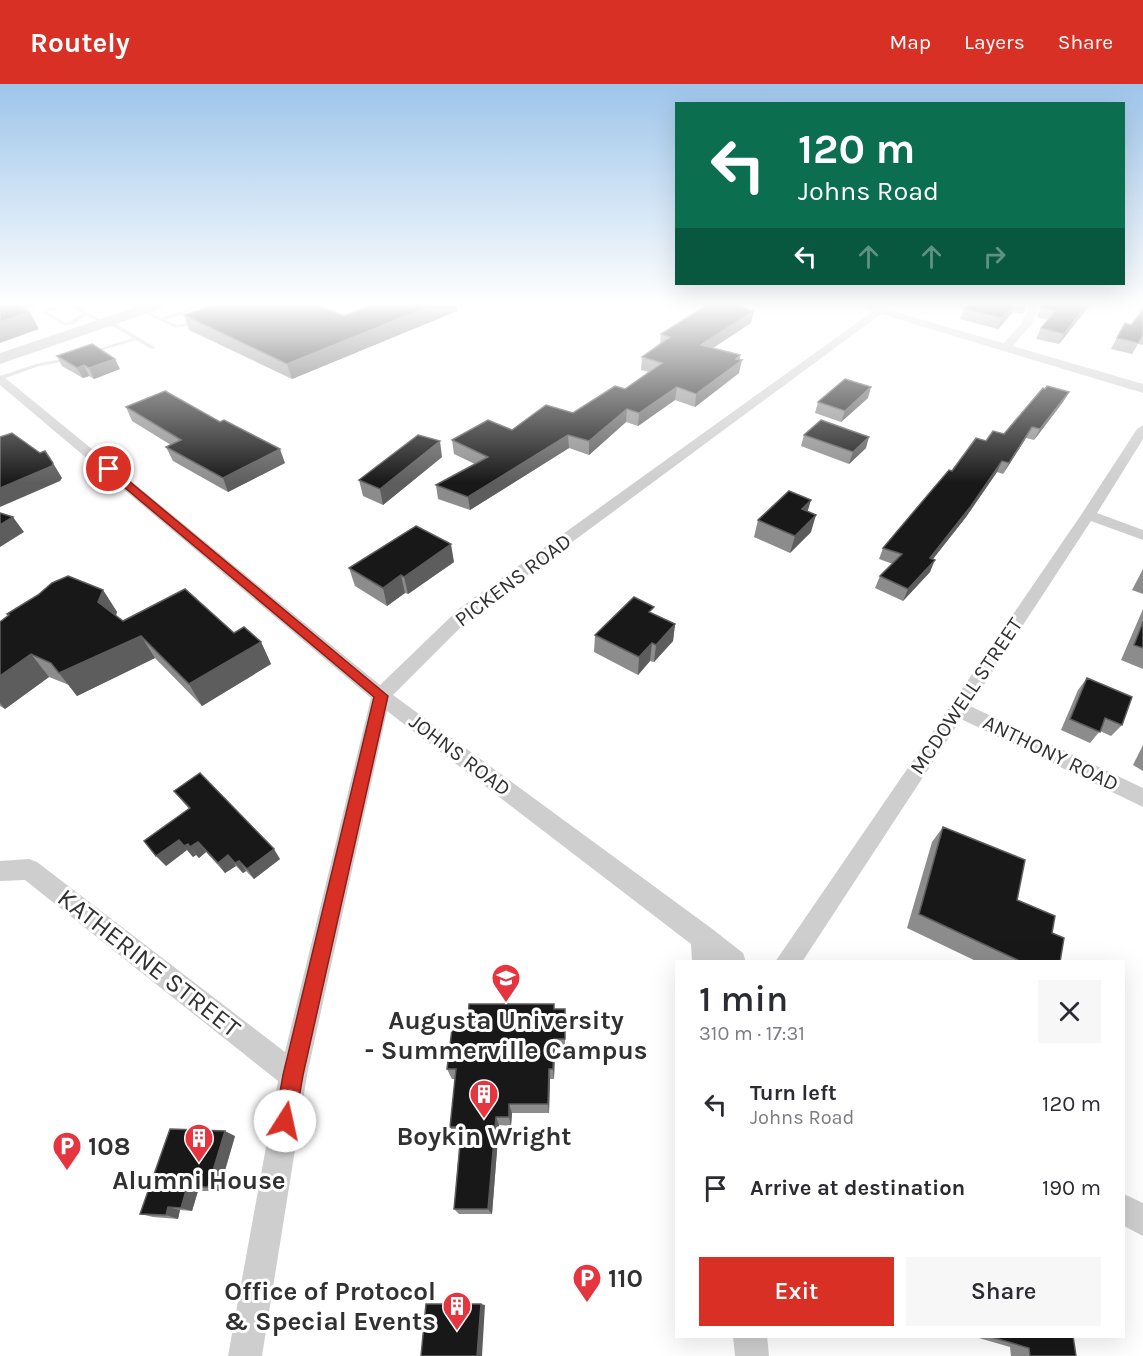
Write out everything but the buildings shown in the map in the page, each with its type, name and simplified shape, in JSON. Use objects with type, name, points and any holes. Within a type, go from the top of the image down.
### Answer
[{"type":"street","name":"PICKENS ROAD","points":[[381,696],[466,612],[807,364]]},
{"type":"street","points":[[1060,364],[1143,389]]},
{"type":"street","name":"JOHNS ROAD","points":[[0,378],[381,696],[732,960]]},
{"type":"street","name":"MCDOWELL STREET","points":[[788,960],[1088,515],[1143,429]]},
{"type":"street","points":[[1088,515],[1143,535]]},
{"type":"street","points":[[244,1356],[293,1075],[381,696]]},
{"type":"street","name":"ANTHONY ROAD","points":[[958,709],[1143,798]]},
{"type":"street","name":"KATHERINE STREET","points":[[0,871],[29,868],[293,1075]]},
{"type":"street","points":[[702,936],[705,960]]},
{"type":"street","points":[[1125,1210],[1143,1221]]},
{"type":"street","points":[[750,1338],[752,1356]]},
{"type":"lane","points":[[0,378],[45,364]]},
{"type":"place","name":"Augusta University - Summerville Campus","points":[[506,1004]]},
{"type":"place","name":"Boykin Wright","points":[[484,1120]]},
{"type":"place","name":"Alumni House","points":[[199,1164]]},
{"type":"place","name":"108","points":[[67,1172]]},
{"type":"place","name":"110","points":[[587,1304]]},
{"type":"place","name":"Office of Protocol & Special Events","points":[[457,1332]]},
{"type":"route","points":[[109,469],[381,696],[293,1075],[285,1121]]}]
